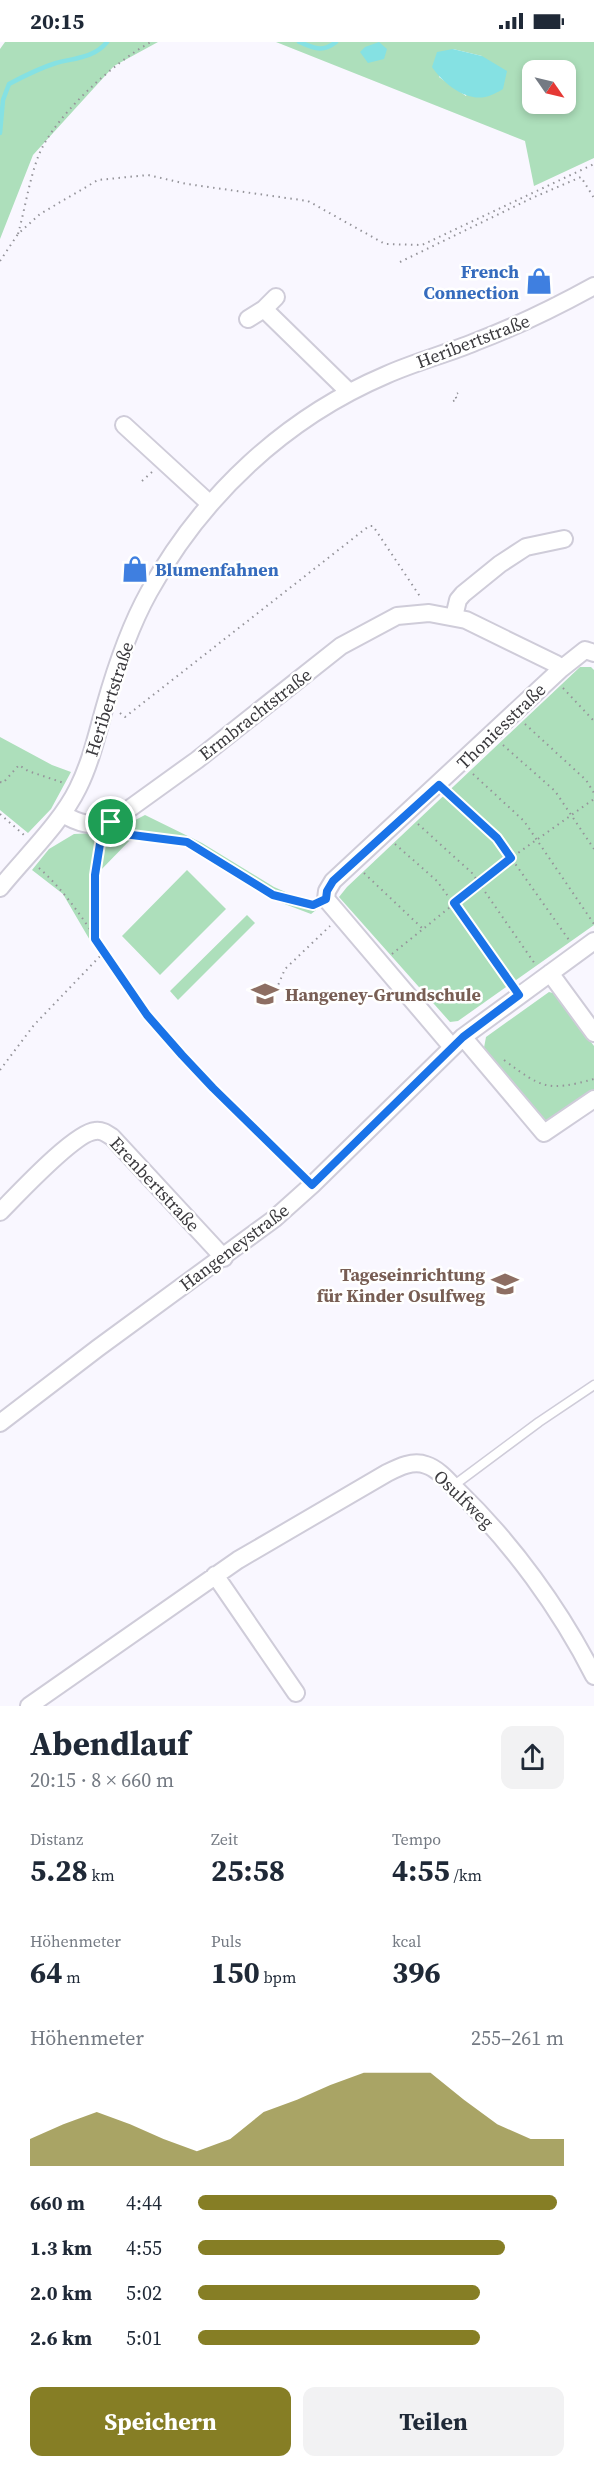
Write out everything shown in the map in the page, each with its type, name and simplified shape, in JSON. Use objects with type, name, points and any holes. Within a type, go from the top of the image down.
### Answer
[{"type":"street","name":"Heribertstraße","points":[[0,888],[63,814],[78,788],[134,623],[149,592],[209,503],[254,459],[289,430],[349,392],[386,375],[504,331],[553,309],[594,286]]},
{"type":"street","points":[[248,319],[264,309],[276,297]]},
{"type":"street","points":[[264,309],[349,392]]},
{"type":"street","points":[[124,425],[209,503]]},
{"type":"street","points":[[454,616],[458,600],[463,594],[500,564],[526,547],[564,539]]},
{"type":"street","name":"Ermbrachtstraße","points":[[107,824],[197,760],[341,646],[397,616],[429,613],[454,616],[469,621],[556,664],[556,673]]},
{"type":"street","points":[[556,673],[585,650],[594,653]]},
{"type":"street","name":"Thoniesstraße","points":[[326,899],[327,891],[333,881],[462,764],[556,673]]},
{"type":"street","points":[[63,814],[75,822],[107,824]]},
{"type":"street","points":[[326,899],[381,963],[544,1133],[594,1099]]},
{"type":"street","name":"Hangeneystraße","points":[[0,1423],[274,1219],[312,1185],[458,1042],[594,941]]},
{"type":"street","points":[[547,975],[594,1033]]},
{"type":"street","name":"Erenbertstraße","points":[[0,1212],[55,1158],[93,1131],[104,1131],[224,1258]]},
{"type":"street","name":"Osulfweg","points":[[29,1706],[215,1575],[263,1545],[403,1466],[419,1463],[427,1465],[481,1513],[519,1560],[584,1657],[594,1676]]},
{"type":"street","points":[[215,1575],[296,1693]]},
{"type":"lane","points":[[453,1486],[538,1422],[594,1385]]},
{"type":"path","points":[[18,234],[39,156],[68,110],[128,54],[151,42]]},
{"type":"path","points":[[0,261],[18,234],[40,214],[98,180],[148,176],[187,184],[308,201],[385,244],[422,245],[594,164]]},
{"type":"path","points":[[400,262],[532,198],[581,177],[594,198]]},
{"type":"path","points":[[453,400],[454,402],[457,400],[455,395],[458,393]]},
{"type":"path","points":[[105,705],[125,717],[369,526],[372,526],[412,582],[429,613]]},
{"type":"path","points":[[556,673],[594,721]]},
{"type":"path","points":[[515,714],[586,780],[594,793]]},
{"type":"path","points":[[492,735],[555,790],[594,849]]},
{"type":"path","points":[[462,764],[524,820],[594,924]]},
{"type":"path","points":[[0,782],[3,783],[19,765],[28,771],[78,788]]},
{"type":"path","points":[[439,785],[497,838],[578,952]]},
{"type":"path","points":[[381,963],[511,858],[570,813],[594,799]]},
{"type":"path","points":[[0,814],[36,844]]},
{"type":"path","points":[[407,814],[472,873],[547,975]]},
{"type":"path","points":[[95,939],[95,875],[107,824],[124,834],[187,842],[273,895],[313,905],[326,899]]},
{"type":"path","points":[[384,835],[437,881],[519,995]]},
{"type":"path","points":[[354,863],[422,928]]},
{"type":"path","points":[[39,868],[60,887],[147,1015],[213,1088],[312,1185]]},
{"type":"path","points":[[276,990],[285,969],[341,916]]},
{"type":"path","points":[[0,1070],[34,1025],[104,952]]},
{"type":"path","points":[[497,1055],[531,1080],[545,1086],[558,1088],[594,1079]]},
{"type":"green space","points":[[5,42],[158,42],[114,66],[33,155],[0,239],[0,49]]},
{"type":"green space","points":[[276,42],[594,42],[594,158],[534,186],[525,141]],"holes":[[[453,49],[482,56],[466,96],[439,77]]]},
{"type":"green space","points":[[580,667],[591,667],[594,670],[594,925],[458,1021],[450,1022],[339,897]]},
{"type":"green space","points":[[0,737],[52,765],[71,772],[51,809],[28,833],[0,810]]},
{"type":"green space","points":[[145,815],[202,843],[274,887],[320,907],[311,914],[282,903],[185,844],[133,837],[98,873],[97,938],[91,942],[63,894],[32,870],[49,849],[74,834],[112,832]]},
{"type":"green space","points":[[187,870],[226,909],[160,975],[122,936]]},
{"type":"green space","points":[[247,915],[255,923],[178,1000],[170,991]]},
{"type":"green space","points":[[549,992],[553,993],[594,1046],[594,1094],[549,1125],[540,1122],[483,1053],[486,1037]]},
{"type":"water","points":[[379,42],[387,49],[384,59],[368,63],[360,52],[365,47]]},
{"type":"water","points":[[453,49],[482,56],[507,71],[503,89],[490,96],[477,98],[448,85],[432,67],[437,52]]},
{"type":"waterway","points":[[0,133],[3,100],[9,84],[50,65],[84,57],[107,42]]},
{"type":"waterway","points":[[299,42],[314,48],[327,47],[336,42]]},
{"type":"place","name":"French Connection","points":[[539,281]]},
{"type":"place","name":"Blumenfahnen","points":[[135,569]]},
{"type":"place","name":"Hangeney-Grundschule","points":[[265,994]]},
{"type":"place","name":"Tageseinrichtung für Kinder Osulfweg","points":[[505,1284]]},
{"type":"route","points":[[439,785],[497,838],[511,858],[454,903],[519,995],[463,1037],[312,1185],[182,1055],[147,1015],[95,939],[95,875],[103,825],[111,822],[124,834],[187,842],[273,895],[313,905],[326,899],[327,891],[333,881],[439,785]]}]
